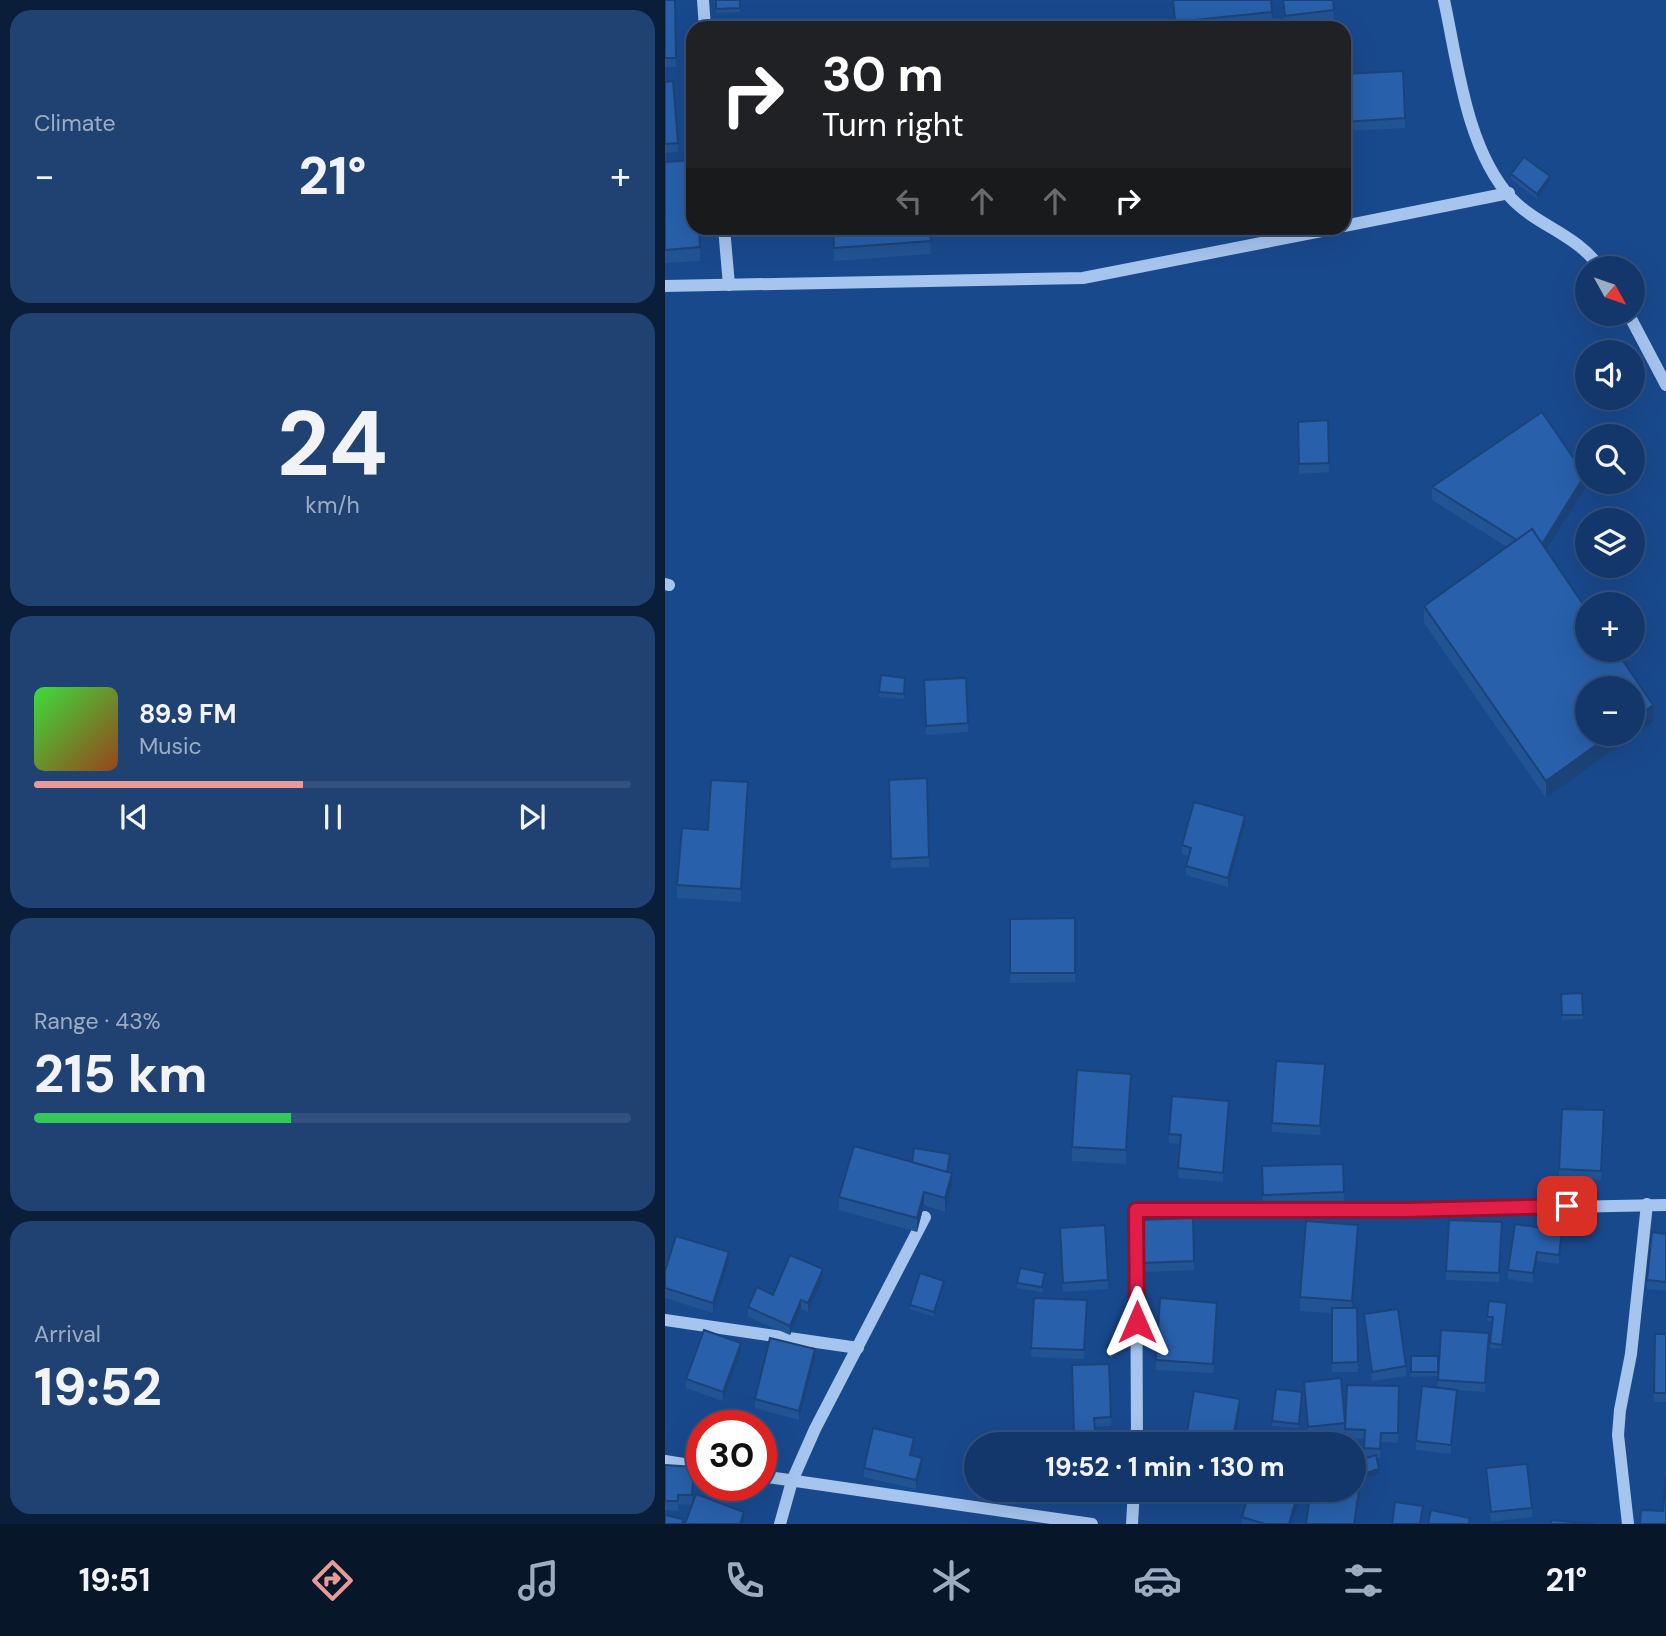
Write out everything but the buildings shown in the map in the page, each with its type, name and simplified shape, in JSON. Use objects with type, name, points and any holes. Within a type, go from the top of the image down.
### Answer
[{"type":"street","points":[[703,0],[704,21]]},
{"type":"street","points":[[1444,0],[1473,130],[1492,171],[1509,193],[1531,213],[1569,237],[1592,256]]},
{"type":"street","points":[[1351,225],[1509,193]]},
{"type":"street","points":[[724,235],[729,285]]},
{"type":"street","points":[[665,286],[1083,278],[1301,235]]},
{"type":"street","points":[[1635,326],[1666,385]]},
{"type":"street","points":[[1628,1524],[1618,1435],[1631,1354],[1647,1204]]},
{"type":"street","points":[[1137,1432],[1136,1210],[1406,1210],[1666,1205]]},
{"type":"street","points":[[780,1524],[792,1481],[815,1429],[925,1217]]},
{"type":"street","points":[[665,1320],[858,1348]]},
{"type":"street","points":[[665,1461],[686,1464]]},
{"type":"street","points":[[777,1479],[1092,1524]]},
{"type":"street","points":[[1132,1524],[1133,1502]]},
{"type":"route","points":[[1137,1322],[1136,1210],[1406,1210],[1567,1206]]}]
